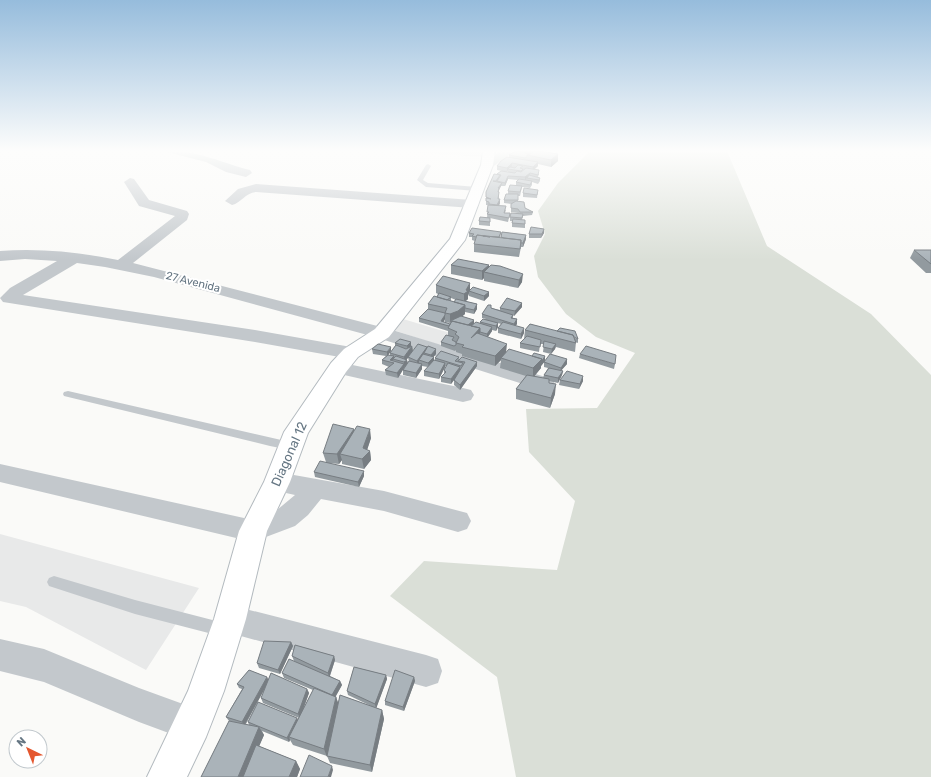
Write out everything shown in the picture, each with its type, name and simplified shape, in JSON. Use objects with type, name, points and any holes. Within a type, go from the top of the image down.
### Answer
[{"type":"main road","name":"Diagonal 12","points":[[167,777],[193,724],[206,691],[228,625],[253,531],[277,482],[296,432],[315,401],[344,360],[382,333],[457,240],[477,187]]},
{"type":"street","points":[[121,265],[182,217],[182,214],[146,204],[134,187]]},
{"type":"street","points":[[232,201],[238,194],[246,189],[256,188],[474,197]]},
{"type":"street","name":"27 Avenida","points":[[1,255],[25,254],[74,258],[121,265],[208,286],[382,333],[545,384]]},
{"type":"street","points":[[74,258],[16,292],[9,298],[255,336],[463,395]]},
{"type":"street","points":[[0,472],[253,531],[274,525],[292,516],[311,493],[309,487]]},
{"type":"street","points":[[277,482],[384,501],[458,521]]},
{"type":"street","points":[[228,625],[426,671]]},
{"type":"street","points":[[0,655],[16,656],[57,671],[158,713],[193,724]]},
{"type":"lane","points":[[435,187],[474,197]]},
{"type":"lane","points":[[68,394],[290,446]]},
{"type":"lane","points":[[54,582],[135,606],[228,625]]},
{"type":"shaded area","points":[[555,187],[742,187],[767,246],[871,314],[931,375],[931,777],[516,777],[497,677],[390,596],[424,561],[557,570],[575,501],[529,452],[526,409],[597,408],[635,353],[596,337],[566,314],[538,277],[534,256],[545,234],[538,211]]},
{"type":"shaded area","points":[[403,319],[450,333],[439,345],[393,330]]},
{"type":"shaded area","points":[[0,534],[199,588],[146,670],[26,607],[0,601]]},
{"type":"building","points":[[488,187],[499,187],[498,199],[500,199],[497,205],[489,204],[489,202],[486,201],[486,198],[491,199],[486,197]]},
{"type":"building","points":[[509,187],[522,187],[520,192],[508,191]]},
{"type":"building","points":[[524,188],[538,190],[537,195],[523,193]]},
{"type":"building","points":[[506,194],[518,194],[518,200],[504,200]]},
{"type":"building","points":[[516,201],[524,202],[525,208],[533,212],[520,212],[518,209],[511,208],[511,204]]},
{"type":"building","points":[[488,205],[506,206],[504,213],[510,213],[509,218],[487,214],[489,212],[487,212]]},
{"type":"building","points":[[511,213],[523,214],[522,218],[510,217]]},
{"type":"building","points":[[480,217],[490,218],[490,222],[479,221]]},
{"type":"building","points":[[513,219],[525,220],[525,224],[512,223]]},
{"type":"building","points":[[531,227],[544,229],[542,234],[529,234]]},
{"type":"building","points":[[472,228],[501,232],[499,237],[477,235],[476,237],[472,236],[474,234],[469,233]]},
{"type":"building","points":[[502,232],[526,235],[523,243],[521,243],[521,240],[501,237]]},
{"type":"building","points":[[477,235],[521,240],[520,249],[474,244]]},
{"type":"building","points":[[914,250],[931,250],[931,264]]},
{"type":"building","points":[[458,259],[489,265],[482,271],[451,265]]},
{"type":"building","points":[[491,265],[500,266],[523,274],[519,280],[484,272]]},
{"type":"building","points":[[443,276],[470,283],[466,290],[468,291],[464,294],[436,285]]},
{"type":"building","points":[[473,287],[489,292],[484,296],[469,291]]},
{"type":"building","points":[[439,293],[451,297],[447,300],[437,297]]},
{"type":"building","points":[[434,296],[465,305],[458,311],[450,314],[445,313],[447,308],[428,304]]},
{"type":"building","points":[[507,298],[522,303],[515,311],[500,308]]},
{"type":"building","points":[[456,299],[477,304],[474,310],[465,308],[465,305],[454,302]]},
{"type":"building","points":[[488,305],[491,305],[491,308],[513,315],[511,318],[517,319],[514,324],[482,314]]},
{"type":"building","points":[[428,309],[445,313],[441,321],[450,324],[449,326],[419,318]]},
{"type":"building","points":[[461,316],[474,320],[468,325],[450,321]]},
{"type":"building","points":[[483,319],[498,323],[496,326],[480,322]]},
{"type":"building","points":[[452,321],[480,328],[471,338],[477,333],[507,344],[495,356],[462,347],[464,345],[456,343],[459,337],[455,334],[457,332],[448,328]]},
{"type":"building","points":[[476,322],[492,327],[487,334],[480,332],[480,328],[471,326]]},
{"type":"building","points":[[503,322],[524,328],[521,334],[498,328]]},
{"type":"building","points":[[530,324],[573,335],[576,343],[525,330]]},
{"type":"building","points":[[560,328],[575,331],[578,339],[573,335],[557,331]]},
{"type":"building","points":[[446,335],[454,337],[452,340],[456,342],[456,345],[454,346],[441,342]]},
{"type":"building","points":[[527,336],[541,340],[540,347],[520,343]]},
{"type":"building","points":[[400,339],[411,342],[407,346],[395,343]]},
{"type":"building","points":[[544,341],[556,344],[552,349],[543,347]]},
{"type":"building","points":[[378,344],[391,347],[387,352],[372,349]]},
{"type":"building","points":[[418,344],[427,347],[417,361],[408,357]]},
{"type":"building","points":[[396,345],[406,349],[412,346],[404,357],[390,353]]},
{"type":"building","points":[[428,346],[436,349],[431,355],[424,353]]},
{"type":"building","points":[[586,346],[616,355],[615,364],[580,354]]},
{"type":"building","points":[[509,349],[542,359],[533,368],[501,358]]},
{"type":"building","points":[[441,351],[459,357],[455,361],[463,363],[461,366],[435,358]]},
{"type":"building","points":[[534,353],[545,356],[542,361],[542,359],[532,356]]},
{"type":"building","points":[[423,354],[434,357],[428,363],[419,360]]},
{"type":"building","points":[[550,354],[567,359],[561,368],[544,362]]},
{"type":"building","points":[[388,355],[394,356],[390,360],[404,364],[397,373],[385,370],[394,363],[382,360]]},
{"type":"building","points":[[396,356],[407,360],[404,362],[393,359]]},
{"type":"building","points":[[462,357],[477,362],[460,385],[454,380],[465,362],[458,361]]},
{"type":"building","points":[[434,360],[445,363],[439,374],[424,371]]},
{"type":"building","points":[[409,361],[422,364],[416,373],[403,370]]},
{"type":"building","points":[[448,363],[460,367],[451,379],[441,377],[446,372],[444,370]]},
{"type":"building","points":[[549,368],[563,371],[558,378],[544,375]]},
{"type":"building","points":[[567,371],[583,376],[580,384],[560,380]]},
{"type":"building","points":[[527,375],[549,379],[549,383],[556,384],[551,398],[516,389]]},
{"type":"building","points":[[333,424],[354,429],[337,454],[323,453]]},
{"type":"building","points":[[357,426],[370,429],[363,448],[370,451],[362,459],[340,454]]},
{"type":"building","points":[[320,461],[364,471],[358,482],[314,472]]},
{"type":"building","points":[[264,641],[291,642],[278,670],[257,663]]},
{"type":"building","points":[[295,645],[334,656],[328,673],[292,656]]},
{"type":"building","points":[[289,659],[340,681],[332,695],[282,673]]},
{"type":"building","points":[[354,667],[386,675],[375,704],[347,691]]},
{"type":"building","points":[[249,670],[267,677],[242,722],[226,717],[244,687],[237,684]]},
{"type":"building","points":[[395,670],[414,677],[403,707],[385,701]]},
{"type":"building","points":[[271,673],[307,689],[298,714],[261,698]]},
{"type":"building","points":[[314,688],[336,697],[324,749],[289,737]]},
{"type":"building","points":[[340,695],[382,710],[370,765],[327,756]]},
{"type":"building","points":[[258,702],[297,718],[287,738],[248,722]]},
{"type":"building","points":[[229,721],[259,727],[238,777],[201,777]]},
{"type":"building","points":[[256,745],[296,761],[289,777],[243,777]]},
{"type":"building","points":[[309,755],[332,766],[328,777],[300,777]]}]
